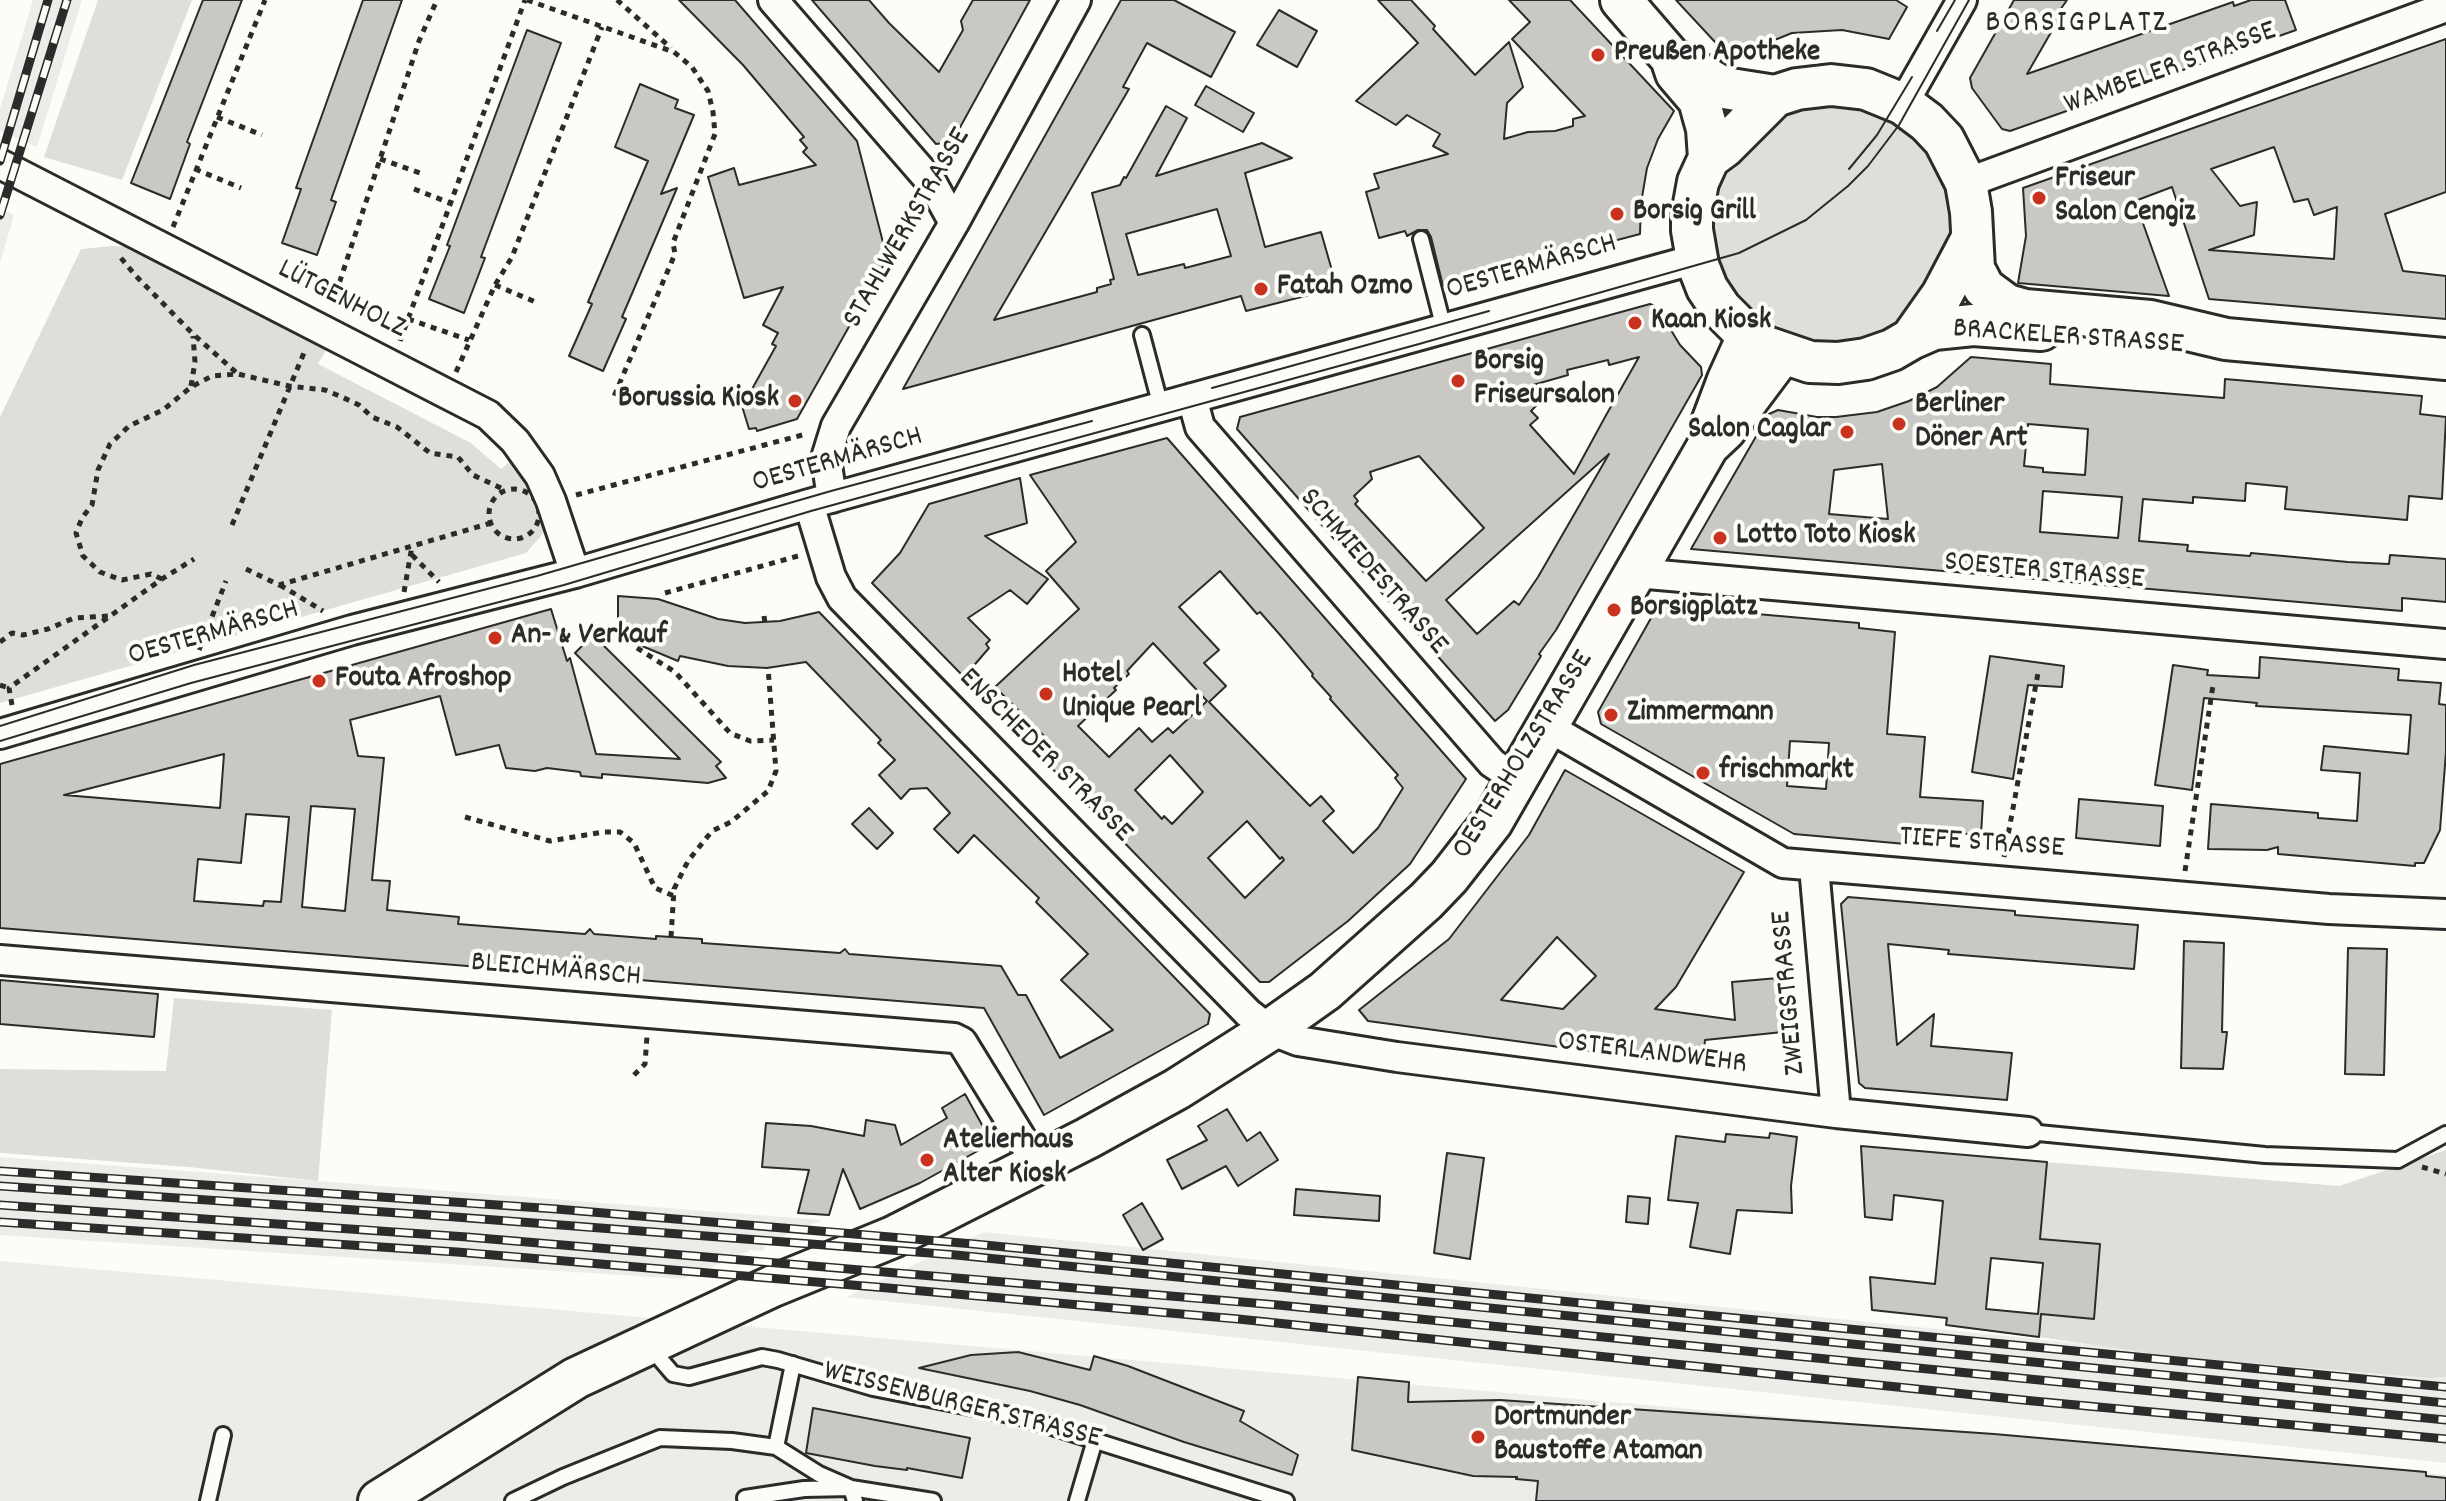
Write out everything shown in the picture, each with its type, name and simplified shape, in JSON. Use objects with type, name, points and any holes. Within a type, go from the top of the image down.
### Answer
[{"type":"main road","points":[[1621,0],[1671,58],[1724,88],[1775,96],[1797,89],[1831,85],[1866,89],[1903,104],[1944,140],[1966,183],[1971,212],[1971,240],[1942,295],[1911,339],[1892,350],[1866,359],[1838,363],[1810,362],[1765,345],[1721,309],[1707,288],[1696,259],[1692,215],[1698,182],[1709,158],[1775,96]]},
{"type":"main road","points":[[1671,58],[1676,73],[1702,107],[1709,158]]},
{"type":"main road","name":"BRACKELER STRASSE","points":[[1971,240],[1972,261],[1978,277],[1992,295],[2007,305],[2025,310],[2150,321],[2226,339],[2446,359]]},
{"type":"main road","name":"BRACKELER STRASSE","points":[[1911,339],[1934,329],[1973,325],[2135,338],[2163,346],[2198,349],[2226,339]]},
{"type":"main road","name":"OESTERHOLZSTRASSE","points":[[1037,1164],[1177,1089],[1270,1030],[1325,991],[1449,877],[1492,822],[1517,780],[1708,446],[1712,420],[1765,345]]},
{"type":"main road","points":[[379,1501],[576,1378],[760,1291],[893,1237],[1037,1164]]},
{"type":"street","points":[[773,0],[932,183],[954,223]]},
{"type":"street","name":"STAHLWERKSTRASSE","points":[[821,501],[826,458],[836,426],[954,223],[1076,0]]},
{"type":"street","points":[[1903,104],[1962,0]]},
{"type":"street","name":"WAMBELER STRASSE","points":[[1966,183],[2446,7]]},
{"type":"street","name":"LÜTGENHOLZ","points":[[0,164],[488,415],[515,441],[540,476],[575,573]]},
{"type":"street","name":"OESTERMÄRSCH","points":[[9,732],[189,677],[575,573],[821,501],[1696,259]]},
{"type":"street","name":"SCHMIEDESTRASSE","points":[[1192,398],[1200,427],[1492,763],[1517,780]]},
{"type":"street","name":"ENSCHEDER STRASSE","points":[[821,501],[822,549],[842,598],[1237,1002],[1270,1030]]},
{"type":"street","name":"SOESTER STRASSE","points":[[1636,573],[2446,644]]},
{"type":"street","name":"TIEFE STRASSE","points":[[1548,727],[1783,863],[2329,909],[2446,914]]},
{"type":"street","name":"ZWEIGSTRASSE","points":[[1814,867],[1836,1113]]},
{"type":"street","name":"BLEICHMÄRSCH","points":[[0,960],[954,1038],[962,1042],[1037,1164]]},
{"type":"street","name":"OSTERLANDWEHR","points":[[1270,1030],[1298,1041],[1397,1057],[1836,1113],[2028,1132]]},
{"type":"lane","points":[[1421,239],[1444,329]]},
{"type":"lane","points":[[1142,335],[1161,407]]},
{"type":"lane","points":[[2028,1132],[2265,1155],[2398,1160],[2446,1134]]},
{"type":"lane","name":"WEISSENBURGER STRASSE","points":[[647,1345],[673,1374],[689,1377],[762,1357],[873,1388],[1020,1417],[1286,1501]]},
{"type":"lane","points":[[776,1447],[793,1364]]},
{"type":"lane","points":[[208,1501],[223,1435]]},
{"type":"lane","points":[[513,1501],[660,1438],[732,1441],[776,1447],[853,1495]]},
{"type":"lane","points":[[1077,1501],[1095,1440]]},
{"type":"lane","points":[[745,1498],[804,1489],[933,1501]]},
{"type":"path","points":[[171,231],[265,0]]},
{"type":"path","points":[[329,315],[419,41],[437,0]]},
{"type":"path","points":[[396,350],[526,0],[674,52]]},
{"type":"path","points":[[612,401],[675,254],[673,243],[715,134],[708,91],[692,67],[617,0]]},
{"type":"path","points":[[452,380],[495,285],[512,257],[602,27]]},
{"type":"path","points":[[217,117],[262,135]]},
{"type":"path","points":[[380,159],[420,173]]},
{"type":"path","points":[[195,169],[241,188]]},
{"type":"path","points":[[414,189],[450,203]]},
{"type":"path","points":[[119,255],[193,334],[238,374]]},
{"type":"path","points":[[495,285],[538,303]]},
{"type":"path","points":[[408,319],[469,340]]},
{"type":"path","points":[[191,387],[195,362],[193,334]]},
{"type":"path","points":[[232,525],[312,334]]},
{"type":"path","points":[[162,579],[151,574],[122,580],[110,578],[83,556],[76,533],[92,505],[98,470],[110,444],[129,426],[163,410],[191,387],[212,376],[238,374],[289,386],[325,390],[350,401],[372,417],[397,427],[430,453],[458,457],[473,475],[505,490]]},
{"type":"path","points":[[551,501],[836,426]]},
{"type":"path","points":[[514,488],[530,493],[539,507],[538,524],[527,536],[518,539],[502,536],[491,523],[489,515],[493,500],[505,490],[514,488]]},
{"type":"path","points":[[279,585],[491,523]]},
{"type":"path","points":[[399,619],[412,546]]},
{"type":"path","points":[[665,593],[822,549]]},
{"type":"path","points":[[9,688],[194,559]]},
{"type":"path","points":[[246,569],[331,616]]},
{"type":"path","points":[[201,646],[226,581]]},
{"type":"path","points":[[0,642],[12,633],[23,635],[41,631],[74,618],[110,616]]},
{"type":"path","points":[[637,648],[675,672],[730,733],[750,741],[774,740]]},
{"type":"path","points":[[671,937],[674,889],[696,849],[712,831],[731,822],[768,791],[776,771],[768,667]]},
{"type":"path","points":[[2004,858],[2038,673]]},
{"type":"path","points":[[0,685],[9,688]]},
{"type":"path","points":[[2185,872],[2213,685]]},
{"type":"path","points":[[9,688],[9,732]]},
{"type":"path","points":[[465,817],[550,841],[620,832],[634,843],[655,888],[674,896]]},
{"type":"path","points":[[634,1075],[645,1064],[649,1014]]},
{"type":"shaded area","points":[[33,0],[82,0],[37,147],[0,131],[0,109]]},
{"type":"shaded area","points":[[98,0],[192,0],[122,180],[44,157]]},
{"type":"shaded area","points":[[1831,103],[1877,113],[1898,124],[1916,139],[1931,157],[1942,178],[1952,224],[1942,270],[1931,291],[1916,309],[1898,324],[1877,335],[1831,345],[1785,335],[1764,324],[1746,309],[1731,291],[1720,270],[1710,224],[1720,178],[1731,157],[1746,139],[1764,124],[1785,113]]},
{"type":"shaded area","points":[[0,208],[14,215],[0,263]]},
{"type":"shaded area","points":[[144,247],[330,343],[318,364],[471,443],[501,469],[514,458],[532,485],[549,527],[526,553],[0,703],[0,417],[81,249]]},
{"type":"shaded area","points":[[174,998],[332,1010],[318,1181],[189,1167],[0,1153],[0,1069],[166,1071]]},
{"type":"shaded area","points":[[2446,1150],[2446,1377],[2170,1356],[2039,1337],[2041,1314],[2094,1319],[2100,1245],[2039,1239],[2034,1161],[2339,1186]]},
{"type":"shaded area","points":[[0,1157],[822,1220],[765,1244],[764,1251],[751,1250],[684,1279],[0,1235]]},
{"type":"shaded area","points":[[984,1232],[2095,1345],[2429,1378],[2446,1377],[2446,1463],[846,1297]]},
{"type":"shaded area","points":[[0,1261],[2446,1475],[2446,1501],[0,1501]]},
{"type":"building","points":[[203,0],[242,0],[187,142],[190,144],[170,199],[131,183]]},
{"type":"building","points":[[363,0],[402,0],[331,200],[336,202],[317,255],[282,243],[301,189],[296,188]]},
{"type":"building","points":[[679,0],[735,0],[857,141],[886,254],[886,261],[797,419],[757,431],[756,428],[749,429],[738,393],[752,389],[776,346],[772,344],[778,333],[763,325],[783,287],[744,298],[708,177],[734,168],[739,185],[816,165],[803,152],[807,148],[800,140],[804,137],[743,65]]},
{"type":"building","points":[[812,0],[869,0],[939,72],[963,30],[961,21],[973,0],[1030,0],[952,142],[936,144]]},
{"type":"building","points":[[1121,0],[1174,0],[1235,32],[1211,77],[1147,43],[1123,87],[1129,89],[994,320],[1097,292],[1097,288],[1111,284],[1110,280],[1114,279],[1092,193],[1120,185],[1126,178],[1166,106],[1187,118],[1156,176],[1262,143],[1292,158],[1245,173],[1265,247],[1321,232],[1337,288],[1246,311],[1241,296],[903,389]],"holes":[[[1217,209],[1231,256],[1185,268],[1184,264],[1138,275],[1126,234]]]},
{"type":"building","points":[[1378,0],[1411,0],[1475,75],[1509,42],[1523,87],[1507,103],[1504,139],[1528,132],[1555,131],[1573,126],[1573,119],[1585,116],[1512,39],[1530,22],[1509,0],[1570,0],[1674,111],[1658,139],[1647,168],[1640,234],[1443,286],[1427,230],[1418,230],[1407,236],[1405,231],[1379,238],[1366,192],[1379,188],[1374,174],[1448,154],[1433,146],[1440,134],[1407,115],[1396,125],[1356,101],[1418,43]]},
{"type":"building","points":[[1676,0],[1896,0],[1907,7],[1889,39],[1842,30],[1792,33],[1728,56]]},
{"type":"building","points":[[2014,0],[2067,0],[2027,74],[2233,2],[2234,6],[2251,0],[2285,0],[2296,30],[2010,131],[2002,129],[1972,88],[1970,78]]},
{"type":"building","points":[[1279,10],[1317,31],[1297,67],[1257,45]]},
{"type":"building","points":[[527,30],[561,43],[481,257],[485,258],[464,313],[429,299]]},
{"type":"building","points":[[2446,39],[2446,192],[2385,214],[2403,271],[2446,276],[2446,319],[2209,299],[2172,187],[2135,201],[2169,296],[2018,283],[2026,236],[2023,188]],"holes":[[[2274,147],[2294,202],[2308,199],[2314,215],[2337,207],[2334,259],[2209,250],[2254,235],[2257,202],[2240,206],[2211,169]]]},
{"type":"building","points":[[640,84],[678,100],[675,108],[694,115],[661,194],[677,188],[622,317],[626,319],[603,371],[569,356],[592,304],[588,302],[648,161],[615,147]]},
{"type":"building","points":[[1206,86],[1254,113],[1243,132],[1195,105]]},
{"type":"building","points":[[1650,304],[1657,307],[1680,345],[1701,367],[1702,375],[1556,630],[1539,654],[1541,656],[1508,710],[1495,721],[1237,429],[1240,417]],"holes":[[[1639,357],[1605,417],[1574,474],[1530,425],[1538,418],[1531,411],[1539,403],[1526,387],[1568,375],[1567,370],[1608,360],[1609,365]],[[1609,454],[1519,605],[1514,601],[1477,634],[1446,600]],[[1419,456],[1484,528],[1426,581],[1355,504],[1358,501],[1354,496],[1372,479],[1370,472]]]},
{"type":"building","points":[[1971,357],[2051,364],[2050,384],[2224,398],[2225,379],[2422,396],[2420,414],[2446,417],[2442,499],[2409,496],[2407,520],[2285,509],[2287,487],[2246,483],[2245,501],[2193,497],[2193,503],[2143,499],[2139,541],[2188,545],[2187,551],[2348,562],[2389,564],[2390,555],[2446,559],[2446,602],[2402,598],[2402,611],[1691,549],[1769,414],[1778,410],[1836,417],[1877,412],[1937,387]],"holes":[[[2028,424],[2088,429],[2085,475],[2043,472],[2043,468],[2024,466]],[[1882,464],[1888,519],[1829,514],[1834,470]],[[2043,491],[2122,497],[2118,538],[2040,532]]]},
{"type":"building","points":[[1167,438],[1466,779],[1410,864],[1348,921],[1269,982],[1260,982],[1039,755],[1051,743],[995,687],[1079,609],[1046,571],[1076,542],[1030,475]],"holes":[[[1220,571],[1257,614],[1260,612],[1281,636],[1330,699],[1398,775],[1395,778],[1403,788],[1378,828],[1353,853],[1323,821],[1334,811],[1321,796],[1310,806],[1209,702],[1226,686],[1204,663],[1219,650],[1179,607]],[[1153,643],[1207,701],[1173,733],[1168,728],[1152,742],[1139,728],[1109,757],[1078,726],[1116,690],[1114,688],[1129,674],[1127,671]],[[1170,755],[1203,792],[1172,824],[1164,816],[1162,819],[1135,790]],[[1247,821],[1284,860],[1245,898],[1208,858]]]},
{"type":"building","points":[[1020,478],[1027,523],[985,536],[1048,579],[1027,604],[1010,590],[968,618],[990,640],[986,644],[989,648],[964,677],[872,583],[900,553],[929,504]]},
{"type":"building","points":[[618,596],[658,599],[718,619],[745,623],[780,621],[819,612],[1210,1014],[1208,1024],[1044,1115],[984,1008],[0,928],[0,764],[551,609],[567,661],[570,658],[596,754],[680,759],[575,653],[589,639],[597,639],[721,762],[716,766],[726,778],[708,783],[602,774],[602,778],[547,768],[535,771],[506,768],[499,745],[456,755],[440,696],[350,720],[358,756],[384,758],[372,880],[390,881],[387,910],[459,917],[458,924],[585,934],[590,929],[594,934],[702,939],[702,943],[840,953],[845,949],[849,954],[1001,966],[1018,995],[1026,995],[1060,1058],[1113,1030],[1061,980],[1088,954],[1036,902],[1039,898],[974,835],[958,853],[934,829],[950,813],[927,788],[910,789],[901,799],[879,775],[895,760],[878,743],[881,740],[806,662],[767,668],[728,666],[680,656],[678,661],[618,636]],"holes":[[[224,754],[220,808],[64,795]],[[311,806],[355,809],[345,911],[302,907]],[[246,814],[289,817],[281,902],[264,901],[263,906],[194,901],[198,859],[241,863]]]},
{"type":"building","points":[[1666,606],[1859,623],[1859,628],[1895,632],[1887,734],[1925,737],[1920,797],[1983,801],[1981,835],[1918,830],[1917,845],[1794,834],[1601,724],[1598,712],[1655,611]],"holes":[[[1790,741],[1829,743],[1826,789],[1787,786]]]},
{"type":"building","points":[[1990,656],[2064,666],[2062,687],[2028,685],[2013,779],[1972,772]]},
{"type":"building","points":[[2260,657],[2399,669],[2398,680],[2441,683],[2439,704],[2446,705],[2446,752],[2440,830],[2424,863],[2415,863],[2415,866],[2278,854],[2278,847],[2267,850],[2208,849],[2211,804],[2318,813],[2318,818],[2357,821],[2360,773],[2321,770],[2324,746],[2408,754],[2411,715],[2256,706],[2257,703],[2204,698],[2192,790],[2155,785],[2173,665],[2208,670],[2207,675],[2259,678]]},
{"type":"building","points":[[1565,770],[1744,872],[1676,987],[1655,1009],[1735,1020],[1732,982],[1778,978],[1783,1032],[1705,1040],[1703,1061],[1648,1054],[1648,1059],[1368,1021],[1359,1010],[1449,939],[1529,835]],"holes":[[[1557,937],[1596,976],[1563,1009],[1501,1000]]]},
{"type":"building","points":[[2079,799],[2163,806],[2160,846],[2076,838]]},
{"type":"building","points":[[869,808],[893,833],[877,849],[852,824]]},
{"type":"building","points":[[1848,897],[2138,925],[2134,969],[1948,954],[1949,950],[1888,944],[1897,1045],[1934,1014],[1931,1046],[2012,1053],[2007,1100],[1865,1088],[1859,1083],[1841,904]]},
{"type":"building","points":[[2184,941],[2224,943],[2222,1032],[2227,1032],[2223,1069],[2181,1068]]},
{"type":"building","points":[[2348,948],[2387,949],[2384,1075],[2345,1074]]},
{"type":"building","points":[[0,980],[158,994],[154,1037],[0,1024]]},
{"type":"building","points":[[965,1094],[992,1143],[920,1183],[860,1209],[843,1169],[829,1215],[798,1213],[809,1170],[762,1167],[766,1123],[811,1126],[864,1136],[866,1120],[895,1125],[901,1145],[947,1118],[942,1108]]},
{"type":"building","points":[[1227,1109],[1247,1141],[1260,1132],[1278,1160],[1238,1186],[1226,1166],[1182,1189],[1167,1160],[1207,1140],[1198,1126]]},
{"type":"building","points":[[1770,1133],[1797,1137],[1791,1186],[1792,1213],[1737,1210],[1730,1254],[1690,1247],[1698,1203],[1668,1200],[1676,1136],[1725,1142],[1726,1134],[1769,1138]]},
{"type":"building","points":[[1861,1146],[2047,1162],[2040,1239],[2100,1244],[2094,1319],[2041,1314],[2039,1337],[1946,1325],[1947,1318],[1872,1310],[1870,1277],[1935,1284],[1943,1201],[1894,1195],[1892,1220],[1865,1217]],"holes":[[[1991,1258],[2043,1263],[2038,1314],[1986,1309]]]},
{"type":"building","points":[[1447,1153],[1484,1158],[1470,1259],[1434,1253]]},
{"type":"building","points":[[1296,1189],[1380,1196],[1379,1221],[1294,1215]]},
{"type":"building","points":[[1628,1196],[1650,1198],[1648,1224],[1626,1222]]},
{"type":"building","points":[[1142,1203],[1163,1239],[1143,1250],[1123,1215]]},
{"type":"building","points":[[1018,1352],[1090,1370],[1094,1356],[1244,1411],[1240,1421],[1298,1455],[1292,1475],[1184,1442],[1080,1405],[1030,1391],[919,1368],[971,1355]]},
{"type":"building","points":[[1358,1377],[1409,1382],[1408,1402],[1500,1400],[1994,1434],[2426,1472],[2426,1476],[2446,1478],[2446,1501],[1536,1501],[1538,1481],[1473,1476],[1352,1450]]},
{"type":"building","points":[[813,1408],[970,1438],[962,1478],[806,1453]]},
{"type":"tram line","points":[[1937,31],[1955,0]]},
{"type":"tram line","points":[[0,741],[191,683],[564,585],[811,511],[1739,253],[1806,220],[1868,166],[1899,125],[1969,0]]},
{"type":"tram line","points":[[1849,169],[1877,135],[1912,77]]},
{"type":"tram line","points":[[1212,388],[1489,311]]},
{"type":"tram line","points":[[0,726],[194,665],[537,576],[831,491],[1092,421]]},
{"type":"railway","points":[[0,161],[48,0]]},
{"type":"railway","points":[[0,215],[67,0]]},
{"type":"railway","points":[[0,1171],[556,1209],[974,1244],[2446,1387]]},
{"type":"railway","points":[[0,1186],[956,1255],[2446,1403]]},
{"type":"railway","points":[[0,1205],[467,1237],[1278,1305],[2446,1420]]},
{"type":"railway","points":[[0,1222],[457,1252],[1238,1319],[2033,1401],[2446,1439]]},
{"type":"place","name":"Preußen Apotheke","points":[[1598,55]]},
{"type":"place","name":"Friseur Salon Cengiz","points":[[2039,198]]},
{"type":"place","name":"Borsig Grill","points":[[1617,214]]},
{"type":"place","name":"Fatah Ozmo","points":[[1261,289]]},
{"type":"place","name":"Kaan Kiosk","points":[[1635,323]]},
{"type":"place","name":"Borsig Friseursalon","points":[[1458,381]]},
{"type":"place","name":"Borussia Kiosk","points":[[795,401]]},
{"type":"place","name":"Berliner Döner Art","points":[[1899,424]]},
{"type":"place","name":"Salon Caglar","points":[[1847,432]]},
{"type":"place","name":"Lotto Toto Kiosk","points":[[1720,538]]},
{"type":"place","name":"Borsigplatz","points":[[1614,610]]},
{"type":"place","name":"An- & Verkauf","points":[[495,638]]},
{"type":"place","name":"Fouta Afroshop","points":[[319,681]]},
{"type":"place","name":"Hotel Unique Pearl","points":[[1046,694]]},
{"type":"place","name":"Zimmermann","points":[[1611,715]]},
{"type":"place","name":"frischmarkt","points":[[1703,773]]},
{"type":"place","name":"Atelierhaus Alter Kiosk","points":[[927,1160]]},
{"type":"place","name":"Dortmunder Baustoffe Ataman","points":[[1478,1437]]},
{"type":"district","name":"BORSIGPLATZ","points":[[2077,26]]}]
